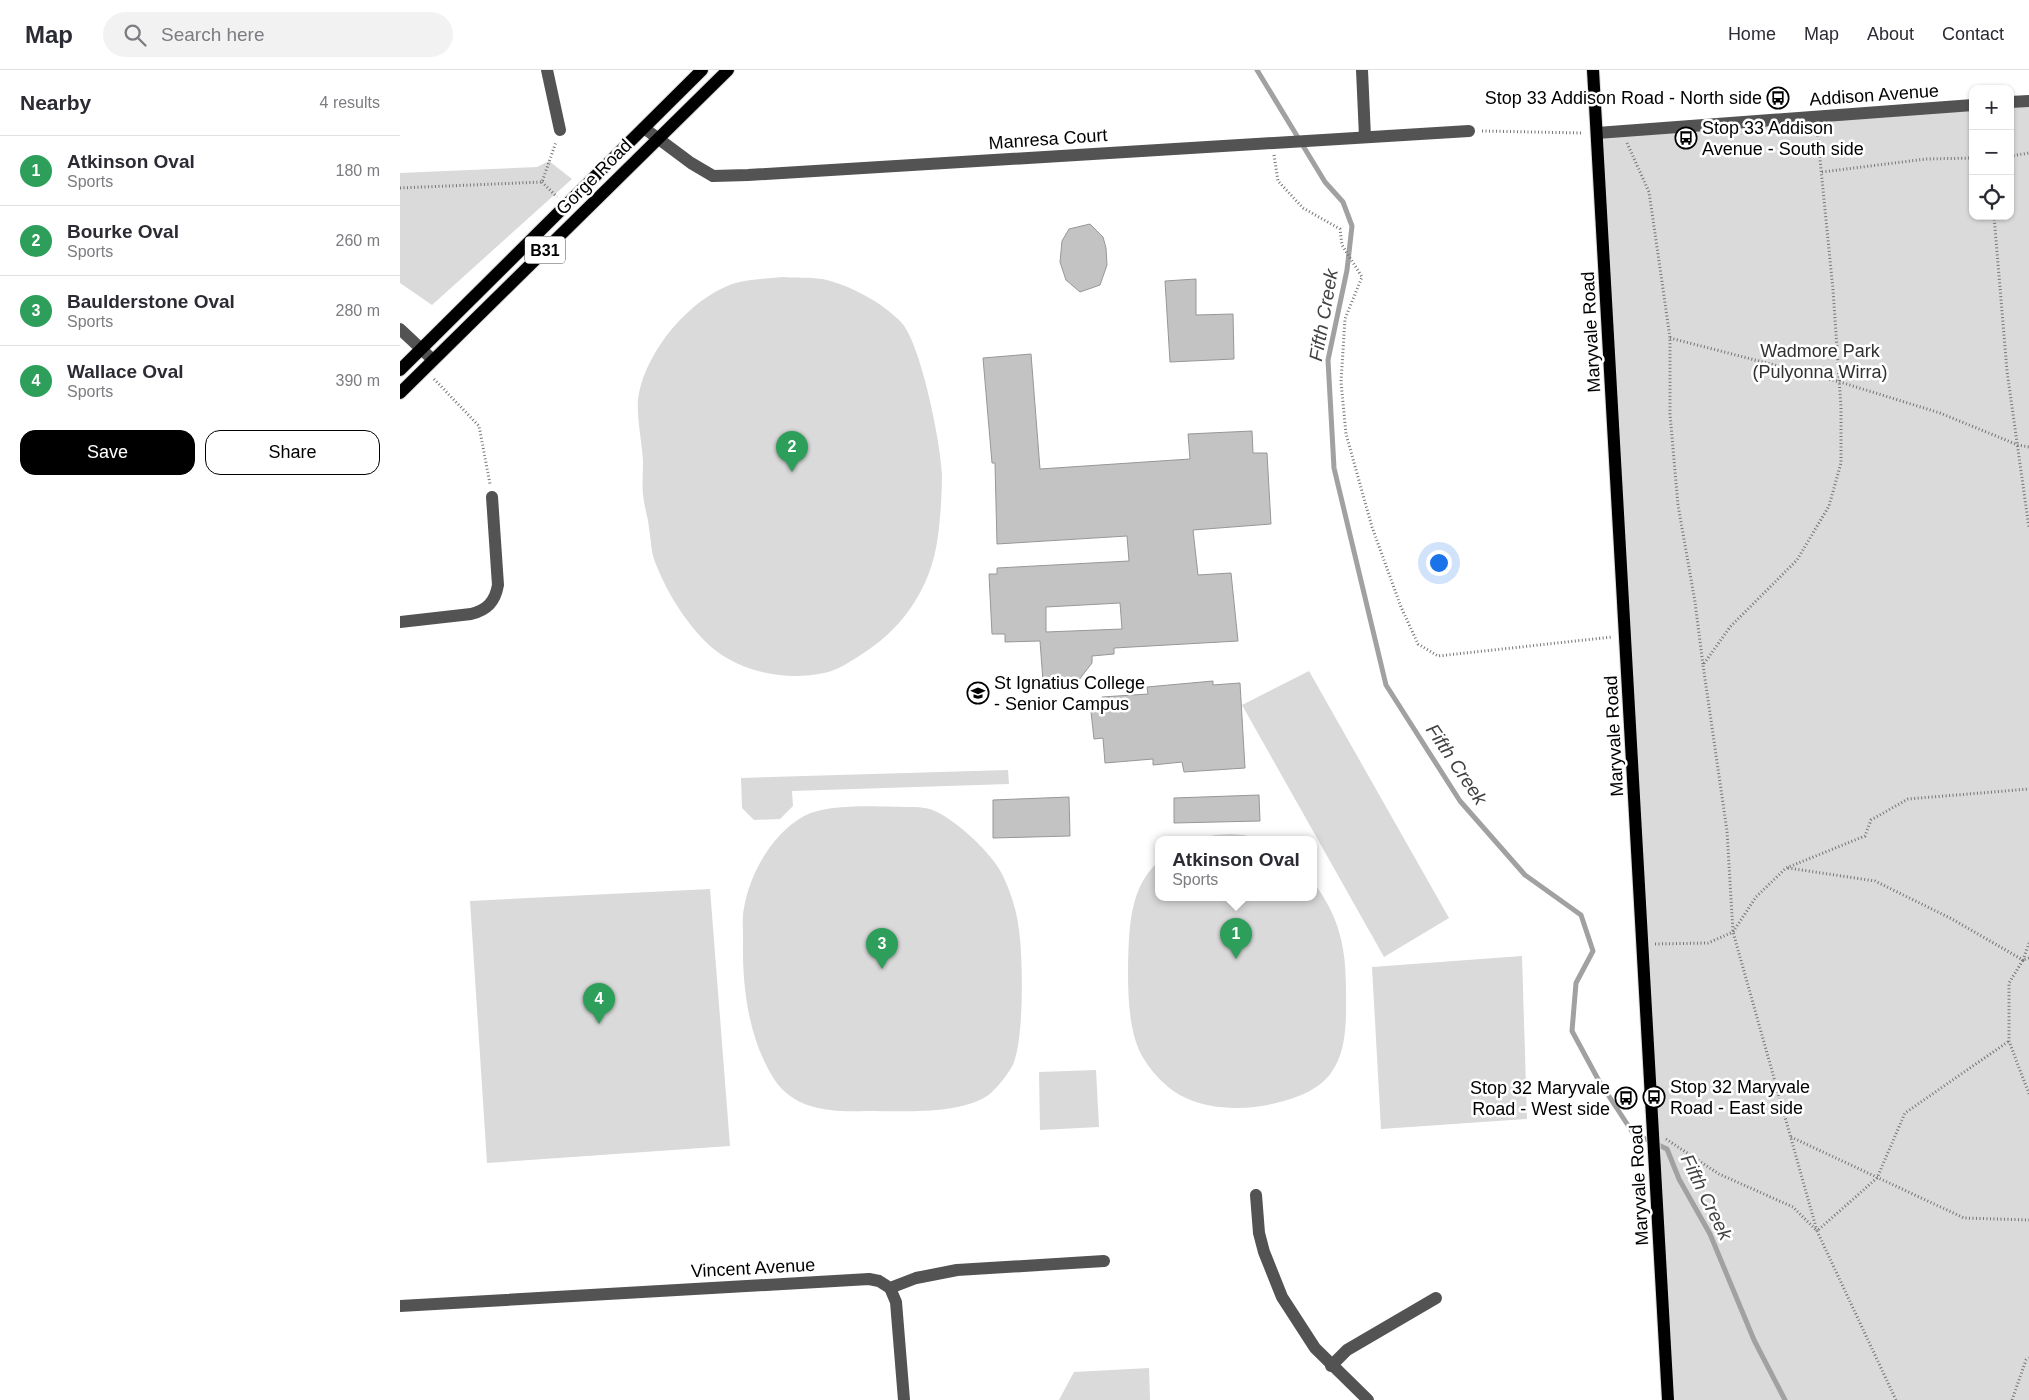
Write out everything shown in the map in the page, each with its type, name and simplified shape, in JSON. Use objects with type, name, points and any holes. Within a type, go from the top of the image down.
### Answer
[{"type":"main road","name":"Gorge Road","points":[[400,370],[420,348],[702,70]]},
{"type":"main road","name":"Gorge Road","points":[[400,393],[728,70]]},
{"type":"main road","name":"Maryvale Road","points":[[1593,70],[1668,1400]]},
{"type":"street","points":[[547,70],[560,130]]},
{"type":"street","points":[[1362,70],[1365,137]]},
{"type":"street","points":[[2014,102],[2029,101]]},
{"type":"street","name":"Addison Avenue","points":[[1598,133],[1969,105]]},
{"type":"street","name":"Manresa Court","points":[[644,128],[691,163],[713,176],[758,175],[1469,131]]},
{"type":"street","points":[[400,329],[420,348],[428,365]]},
{"type":"street","points":[[400,622],[471,614],[482,611],[490,605],[498,585],[492,497]]},
{"type":"street","points":[[1256,1195],[1259,1233],[1264,1252],[1282,1297],[1315,1348],[1331,1366],[1368,1400]]},
{"type":"street","points":[[904,1400],[896,1302],[890,1288],[916,1278],[957,1270],[1104,1261]]},
{"type":"street","name":"Vincent Avenue","points":[[400,1306],[869,1279],[879,1281],[890,1288]]},
{"type":"street","points":[[1331,1366],[1347,1350],[1436,1298]]},
{"type":"path","points":[[1702,665],[1730,627],[1798,560],[1829,506],[1841,463],[1840,382],[1816,117]]},
{"type":"path","points":[[542,182],[560,130]]},
{"type":"path","points":[[1469,131],[1598,133]]},
{"type":"path","points":[[1622,131],[1649,192],[1670,338],[1670,414],[1678,504],[1695,602],[1702,665],[1727,831],[1732,932],[1817,1231],[1896,1400]]},
{"type":"path","points":[[1273,142],[1278,181],[1303,208],[1340,230],[1342,245],[1362,277],[1345,319],[1341,382],[1346,434],[1372,527],[1401,607],[1418,644],[1438,656],[1625,636]]},
{"type":"path","points":[[2014,155],[2029,153]]},
{"type":"path","points":[[1821,172],[1926,159],[1969,158]]},
{"type":"path","points":[[400,188],[542,182],[557,197]]},
{"type":"path","points":[[1994,220],[2007,371],[2029,528]]},
{"type":"path","points":[[1670,338],[1840,382],[1940,413],[2018,445],[2029,447]]},
{"type":"path","points":[[428,365],[479,426],[492,497]]},
{"type":"path","points":[[1643,944],[1708,943],[1732,932],[1756,898],[1786,868],[1865,836],[1872,820],[1908,799],[2029,789]]},
{"type":"path","points":[[1786,868],[1875,881],[1952,918],[2023,960],[2029,958]]},
{"type":"path","points":[[2029,943],[2023,960],[2010,983],[2009,1041],[2029,1094]]},
{"type":"path","points":[[1817,1231],[1877,1178],[1905,1113],[2009,1041]]},
{"type":"path","points":[[1653,1131],[1719,1174],[1793,1207],[1817,1231]]},
{"type":"path","points":[[1790,1137],[1964,1218],[2029,1220]]},
{"type":"path","points":[[2012,1400],[2026,1360],[2029,1358]]},
{"type":"green space","name":"Wadmore Park (Pulyonna Wirra)","points":[[2029,101],[2029,1400],[1668,1400],[1597,133],[1969,105],[1969,220],[2014,220],[2014,102]]},
{"type":"green space","points":[[549,161],[572,179],[432,305],[400,283],[400,173],[537,167]]},
{"type":"green space","points":[[782,277],[822,279],[843,285],[875,301],[901,322],[916,350],[929,395],[942,474],[939,531],[932,565],[926,581],[909,610],[887,635],[846,664],[828,672],[796,676],[767,673],[727,658],[715,650],[696,632],[672,598],[660,574],[652,550],[643,495],[643,461],[638,408],[639,393],[651,360],[661,343],[686,314],[716,291],[732,284]]},
{"type":"green space","points":[[1309,671],[1449,918],[1384,957],[1242,705]]},
{"type":"green space","points":[[1008,770],[1009,784],[792,791],[793,806],[780,819],[754,820],[742,808],[741,778]]},
{"type":"green space","points":[[842,807],[921,807],[930,809],[949,819],[981,846],[997,865],[1008,887],[1018,923],[1021,959],[1022,997],[1020,1034],[1014,1062],[1006,1075],[987,1096],[975,1102],[945,1109],[928,1111],[840,1111],[827,1110],[803,1103],[792,1098],[774,1079],[758,1046],[748,1011],[743,956],[743,911],[751,881],[764,856],[773,844],[782,833],[804,816]]},
{"type":"green space","points":[[1230,834],[1248,836],[1211,836]]},
{"type":"green space","points":[[1155,865],[1155,901],[1317,901],[1317,887],[1335,920],[1345,959],[1346,973],[1346,1021],[1341,1054],[1331,1073],[1319,1085],[1296,1097],[1272,1104],[1240,1108],[1217,1107],[1196,1102],[1172,1090],[1147,1064],[1139,1050],[1131,1021],[1128,971],[1132,912],[1141,885]]},
{"type":"green space","points":[[710,889],[730,1146],[487,1163],[470,901]]},
{"type":"green space","points":[[1522,956],[1527,1119],[1381,1129],[1372,967]]},
{"type":"green space","points":[[1096,1070],[1099,1127],[1040,1130],[1039,1072]]},
{"type":"green space","points":[[1149,1368],[1150,1400],[1059,1400],[1074,1372]]},
{"type":"building","points":[[1090,224],[1103,237],[1107,265],[1100,285],[1080,292],[1066,280],[1060,262],[1062,241],[1069,229]]},
{"type":"building","points":[[1196,279],[1196,315],[1233,314],[1234,359],[1170,362],[1165,281]]},
{"type":"building","points":[[1031,354],[1040,469],[1190,459],[1188,434],[1252,431],[1253,453],[1267,453],[1271,524],[1193,530],[1198,575],[1231,573],[1238,641],[1114,648],[1114,654],[1092,656],[1092,663],[1075,685],[1067,679],[1043,681],[1040,641],[1005,642],[1005,634],[992,634],[989,574],[997,574],[997,568],[1129,561],[1127,536],[997,544],[995,463],[992,463],[983,358]],"holes":[[[1120,603],[1122,629],[1046,632],[1046,607]]]},
{"type":"building","points":[[1213,681],[1213,685],[1240,683],[1245,768],[1184,772],[1182,762],[1153,765],[1153,759],[1105,763],[1103,738],[1094,739],[1090,703],[1101,703],[1102,697],[1148,694],[1147,687]]},
{"type":"building","points":[[1259,795],[1260,821],[1174,823],[1174,798]]},
{"type":"building","points":[[1069,797],[1070,836],[993,838],[993,800]]},
{"type":"waterway","name":"Fifth Creek","points":[[1257,70],[1325,182],[1343,202],[1352,226],[1347,270],[1328,360],[1334,468],[1386,685],[1460,801],[1525,875],[1581,915],[1593,951],[1576,983],[1572,1031],[1599,1081],[1633,1133],[1667,1149],[1679,1179],[1710,1234],[1754,1340],[1785,1400]]},
{"type":"place","name":"Stop 33 Addison Road - North side","points":[[1778,98]]},
{"type":"place","name":"Stop 33 Addison Avenue - South side","points":[[1686,138]]},
{"type":"place","name":"Bourke Oval","points":[[792,472]]},
{"type":"place","name":"St Ignatius College - Senior Campus","points":[[978,693]]},
{"type":"place","name":"Atkinson Oval","points":[[1236,959]]},
{"type":"place","name":"Baulderstone Oval","points":[[882,969]]},
{"type":"place","name":"Wallace Oval","points":[[599,1024]]},
{"type":"place","name":"Stop 32 Maryvale Road - East side","points":[[1654,1097]]},
{"type":"place","name":"Stop 32 Maryvale Road - West side","points":[[1626,1098]]}]
